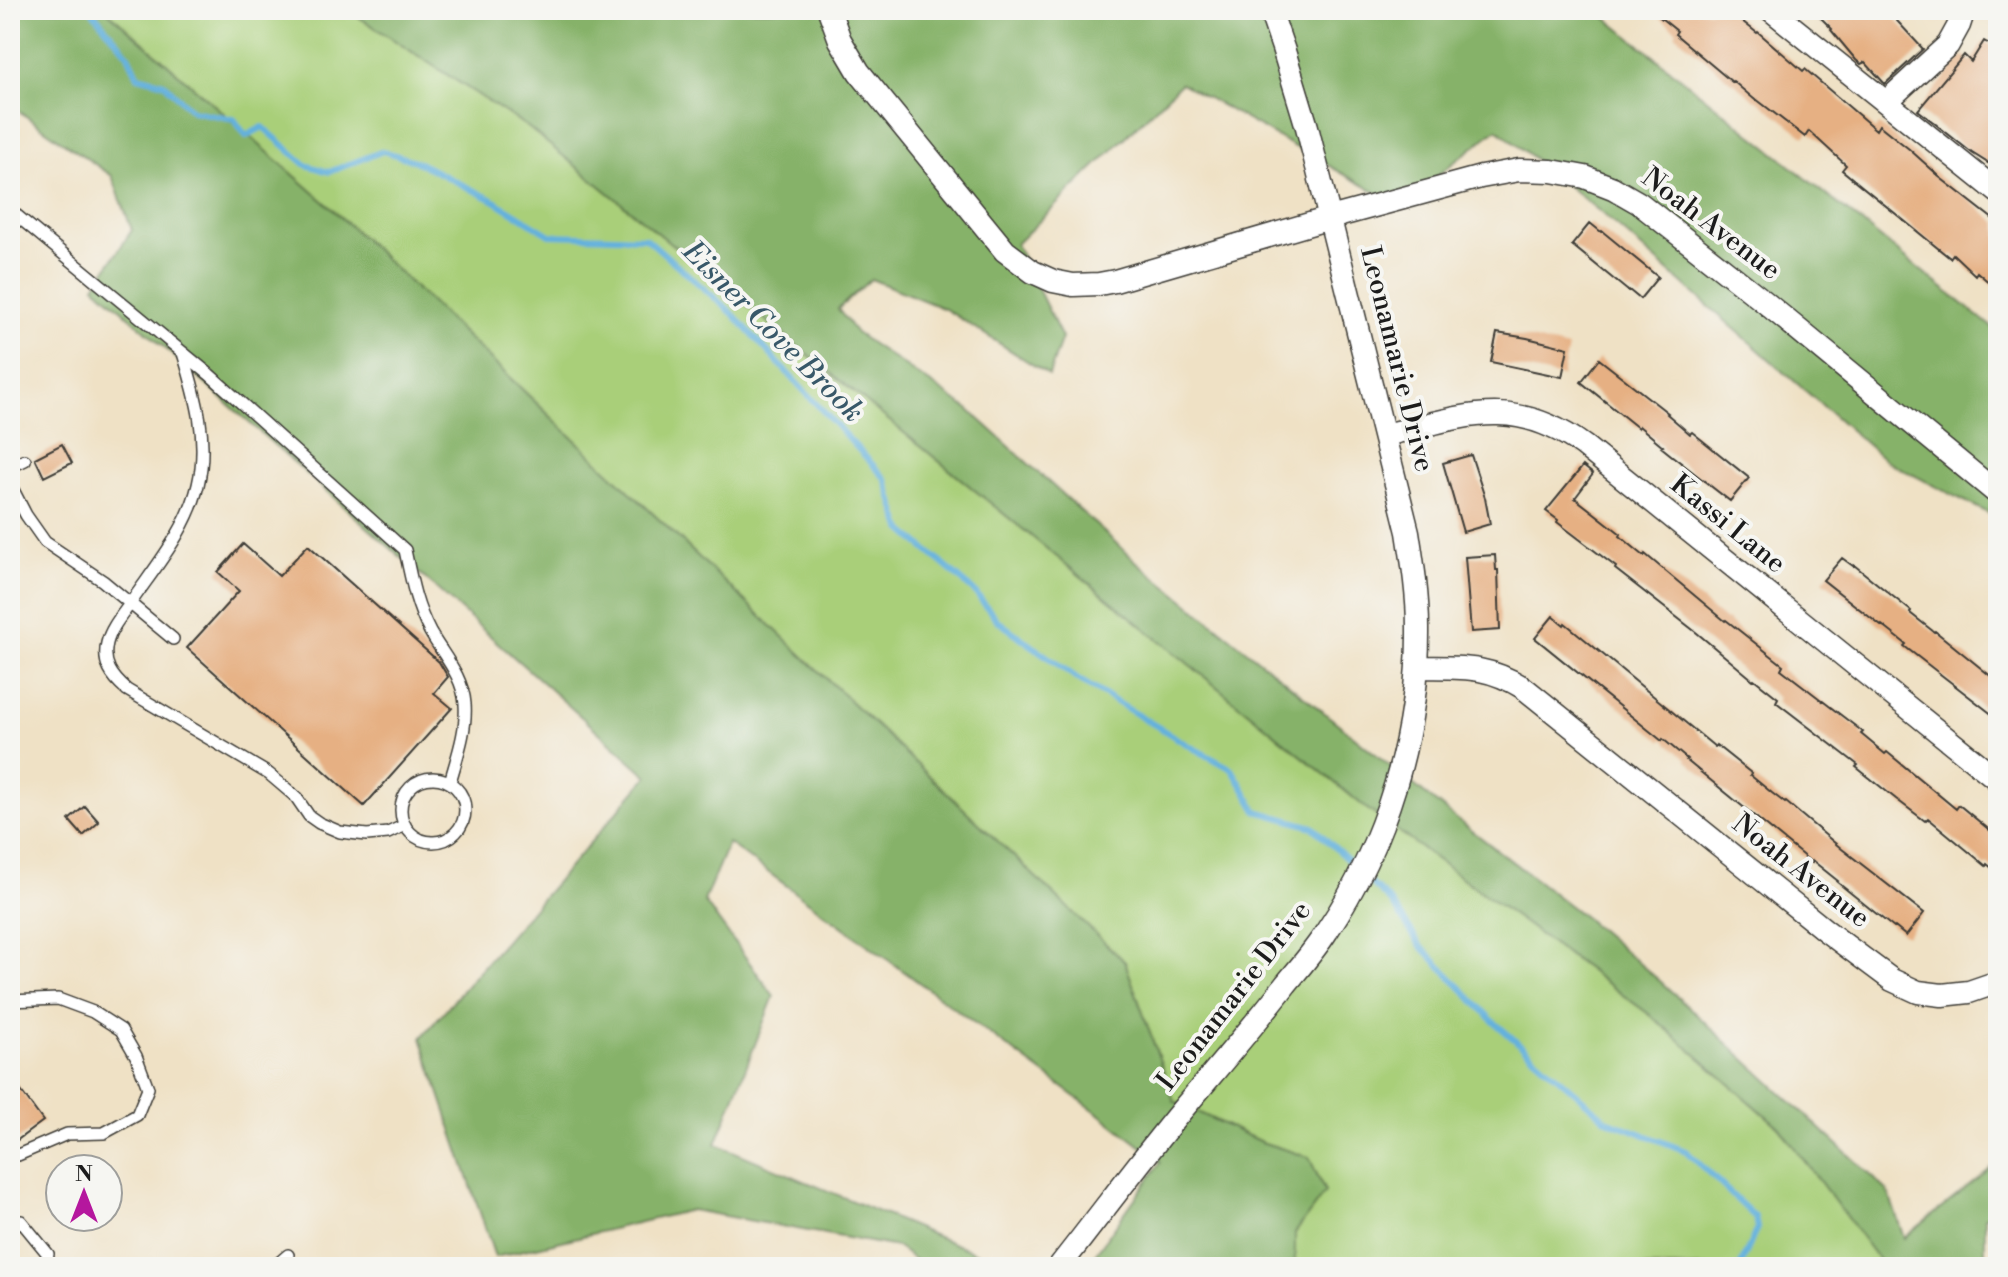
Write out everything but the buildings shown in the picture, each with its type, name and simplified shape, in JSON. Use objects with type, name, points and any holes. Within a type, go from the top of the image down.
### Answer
[{"type":"street","name":"Leonamarie Drive","points":[[829,10],[852,62],[918,145],[995,240],[1014,259],[1043,277],[1073,285],[1115,281],[1330,218]]},
{"type":"street","name":"Leonamarie Drive","points":[[1059,1267],[1329,929],[1364,865],[1387,810],[1405,746],[1417,667],[1418,618],[1414,568],[1403,507],[1307,127],[1270,10]]},
{"type":"street","points":[[1771,10],[1998,192]]},
{"type":"street","points":[[1886,102],[1948,45],[1964,10]]},
{"type":"street","name":"Noah Avenue","points":[[1330,218],[1481,177],[1519,170],[1563,172],[1595,180],[1625,193],[1646,208],[1998,494]]},
{"type":"street","name":"Kassi Lane","points":[[1385,435],[1489,414],[1518,415],[1556,429],[1584,446],[1998,780]]},
{"type":"street","name":"Noah Avenue","points":[[1417,667],[1486,670],[1524,688],[1825,930],[1901,985],[1926,994],[1942,995],[1969,992],[1998,982]]},
{"type":"lane","points":[[10,210],[183,352],[405,550],[420,611],[462,686],[465,705],[463,730],[450,782]]},
{"type":"lane","points":[[183,352],[199,406],[203,436],[199,483],[191,509],[158,565],[110,633],[106,656],[113,678],[127,690],[269,774],[296,797],[309,816],[319,823],[340,832],[367,835],[388,833],[405,825]]},
{"type":"lane","points":[[10,467],[25,460]]},
{"type":"lane","points":[[10,484],[45,542],[103,581],[173,639]]},
{"type":"lane","points":[[434,777],[450,782],[462,794],[466,811],[461,827],[448,838],[432,842],[416,837],[405,825],[401,809],[406,793],[418,781],[434,777]]},
{"type":"lane","points":[[10,1001],[58,999],[93,1012],[121,1030],[136,1056],[148,1088],[137,1115],[104,1133],[67,1134],[18,1155],[10,1152]]},
{"type":"lane","points":[[21,1221],[48,1254],[45,1267]]},
{"type":"lane","points":[[274,1267],[288,1255]]},
{"type":"green space","points":[[10,10],[106,10],[329,206],[1125,962],[1174,1101],[1261,1142],[1309,1157],[1325,1192],[1295,1233],[1295,1267],[1086,1267],[1161,1162],[728,843],[704,901],[774,996],[716,1144],[1010,1267],[925,1267],[897,1247],[691,1210],[495,1257],[421,1038],[648,776],[95,286],[132,230],[112,176],[10,105]]},
{"type":"green space","points":[[106,10],[348,10],[529,128],[1366,808],[1653,1017],[1779,1127],[1884,1267],[1295,1267],[1295,1233],[1325,1192],[1309,1157],[1261,1142],[1174,1101],[1125,962],[329,206]]},
{"type":"green space","points":[[348,10],[1596,10],[1998,332],[1998,518],[1886,461],[1604,215],[1497,129],[1399,205],[1181,83],[1016,244],[1062,338],[1049,375],[945,309],[871,279],[838,309],[856,333],[968,409],[1137,562],[1445,810],[1583,916],[1660,981],[1888,1191],[1904,1238],[1998,1163],[1998,1215],[1985,1217],[1985,1267],[1884,1267],[1779,1127],[1653,1017],[1366,808],[529,128]]},
{"type":"waterway","name":"Eisner Cove Brook","points":[[91,10],[127,53],[138,76],[164,83],[192,111],[234,119],[246,136],[263,127],[306,165],[329,172],[383,151],[415,161],[493,200],[550,235],[646,238],[732,313],[886,479],[902,529],[973,590],[998,621],[1078,679],[1232,769],[1257,811],[1313,827],[1353,865]]},
{"type":"waterway","name":"Eisner Cove Brook","points":[[1372,884],[1392,903],[1420,945],[1494,1022],[1607,1120],[1686,1151],[1755,1217],[1757,1228],[1740,1267]]}]
